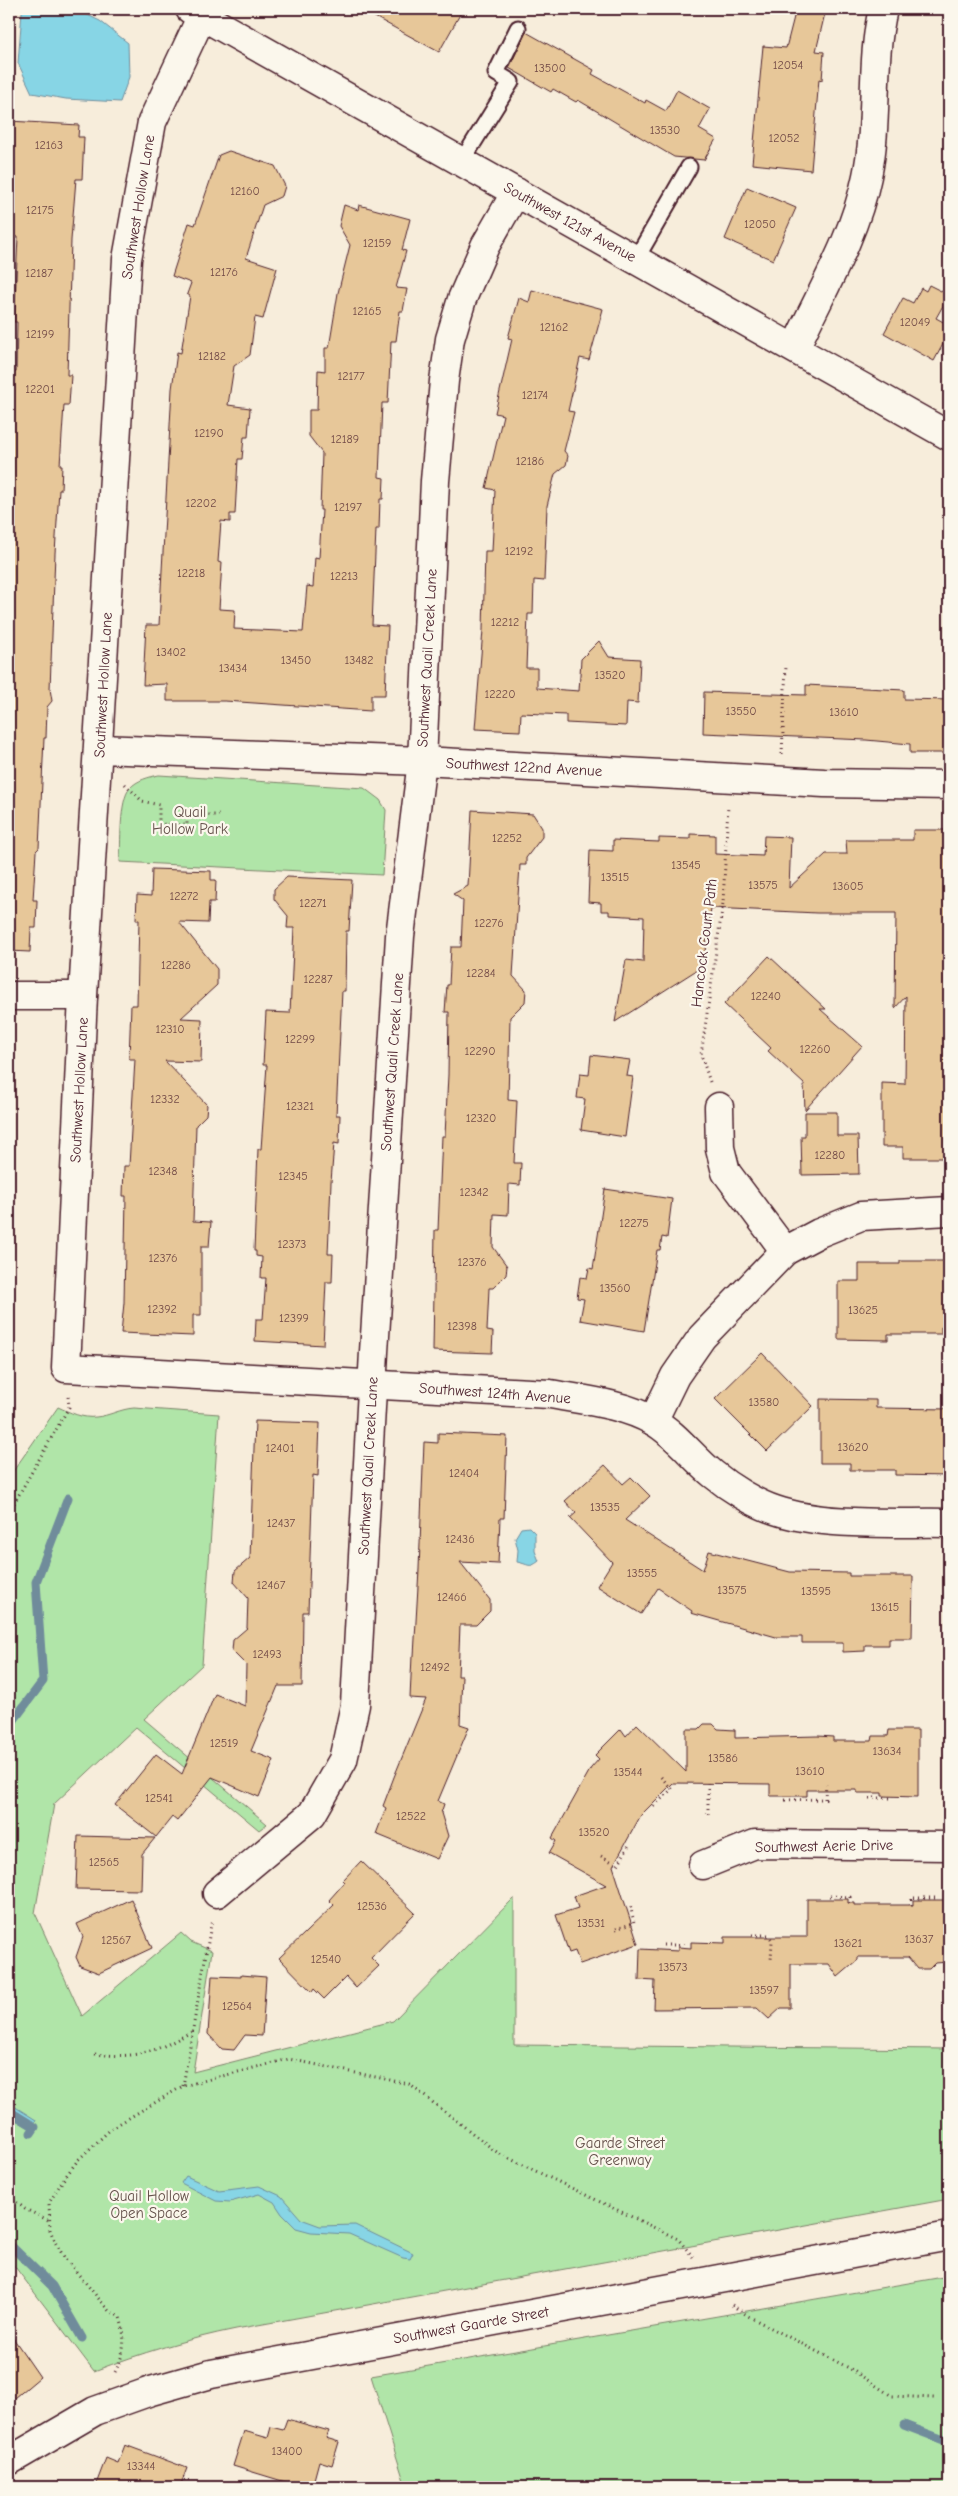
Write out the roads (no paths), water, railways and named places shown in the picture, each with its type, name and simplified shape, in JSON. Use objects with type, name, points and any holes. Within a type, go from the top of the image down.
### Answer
[{"type":"street","points":[[795,348],[856,217],[867,176],[875,121],[878,31],[883,9]]},
{"type":"street","name":"Southwest 121st Avenue","points":[[199,11],[949,436]]},
{"type":"street","name":"Southwest Hollow Lane","points":[[66,1368],[84,996],[100,749],[127,259],[152,122],[199,11]]},
{"type":"street","name":"Southwest Quail Creek Lane","points":[[217,1893],[312,1814],[343,1760],[355,1705],[372,1386],[400,936],[422,761],[435,481],[444,381],[450,339],[462,299],[484,246],[516,192]]},
{"type":"street","name":"Southwest 122nd Avenue","points":[[100,749],[422,761],[824,784],[949,785]]},
{"type":"street","points":[[9,996],[84,996]]},
{"type":"street","points":[[719,1107],[720,1148],[726,1172],[785,1251]]},
{"type":"street","points":[[653,1421],[675,1376],[702,1337],[785,1251],[819,1233],[861,1216],[949,1211]]},
{"type":"street","name":"Southwest 124th Avenue","points":[[66,1368],[372,1386],[550,1394],[604,1404],[653,1421],[674,1437],[713,1474],[744,1494],[775,1510],[820,1519],[949,1523]]},
{"type":"street","name":"Southwest Aerie Drive","points":[[703,1865],[755,1844],[949,1846]]},
{"type":"street","name":"Southwest Gaarde Street","points":[[9,2461],[95,2411],[152,2391],[211,2374],[949,2236]]},
{"type":"lane","points":[[462,161],[511,82],[496,73],[518,28]]},
{"type":"lane","points":[[636,259],[688,167]]},
{"type":"water","points":[[24,9],[75,9],[100,21],[128,43],[129,77],[120,102],[66,99],[32,93],[18,63],[22,12]]},
{"type":"water","points":[[529,1527],[535,1533],[535,1551],[539,1561],[531,1565],[517,1562],[518,1550],[515,1538],[521,1528]]},
{"type":"water","points":[[9,2103],[36,2120],[31,2129],[9,2116]]},
{"type":"water","points":[[186,2176],[219,2191],[259,2186],[281,2196],[301,2219],[320,2226],[355,2225],[413,2253],[410,2259],[403,2258],[349,2234],[311,2232],[296,2228],[282,2214],[274,2202],[259,2194],[230,2202],[216,2201],[181,2183]]},
{"type":"waterway","points":[[9,1722],[13,1721],[43,1681],[36,1582],[68,1498]]},
{"type":"waterway","points":[[9,2111],[35,2127],[31,2133]]},
{"type":"waterway","points":[[9,2244],[52,2286],[82,2338]]},
{"type":"waterway","points":[[904,2425],[949,2442]]},
{"type":"park label","name":"Quail Hollow Park","points":[[190,820]]},
{"type":"park label","name":"Gaarde Street Greenway","points":[[620,2152]]},
{"type":"park label","name":"Quail Hollow Open Space","points":[[149,2204]]}]
